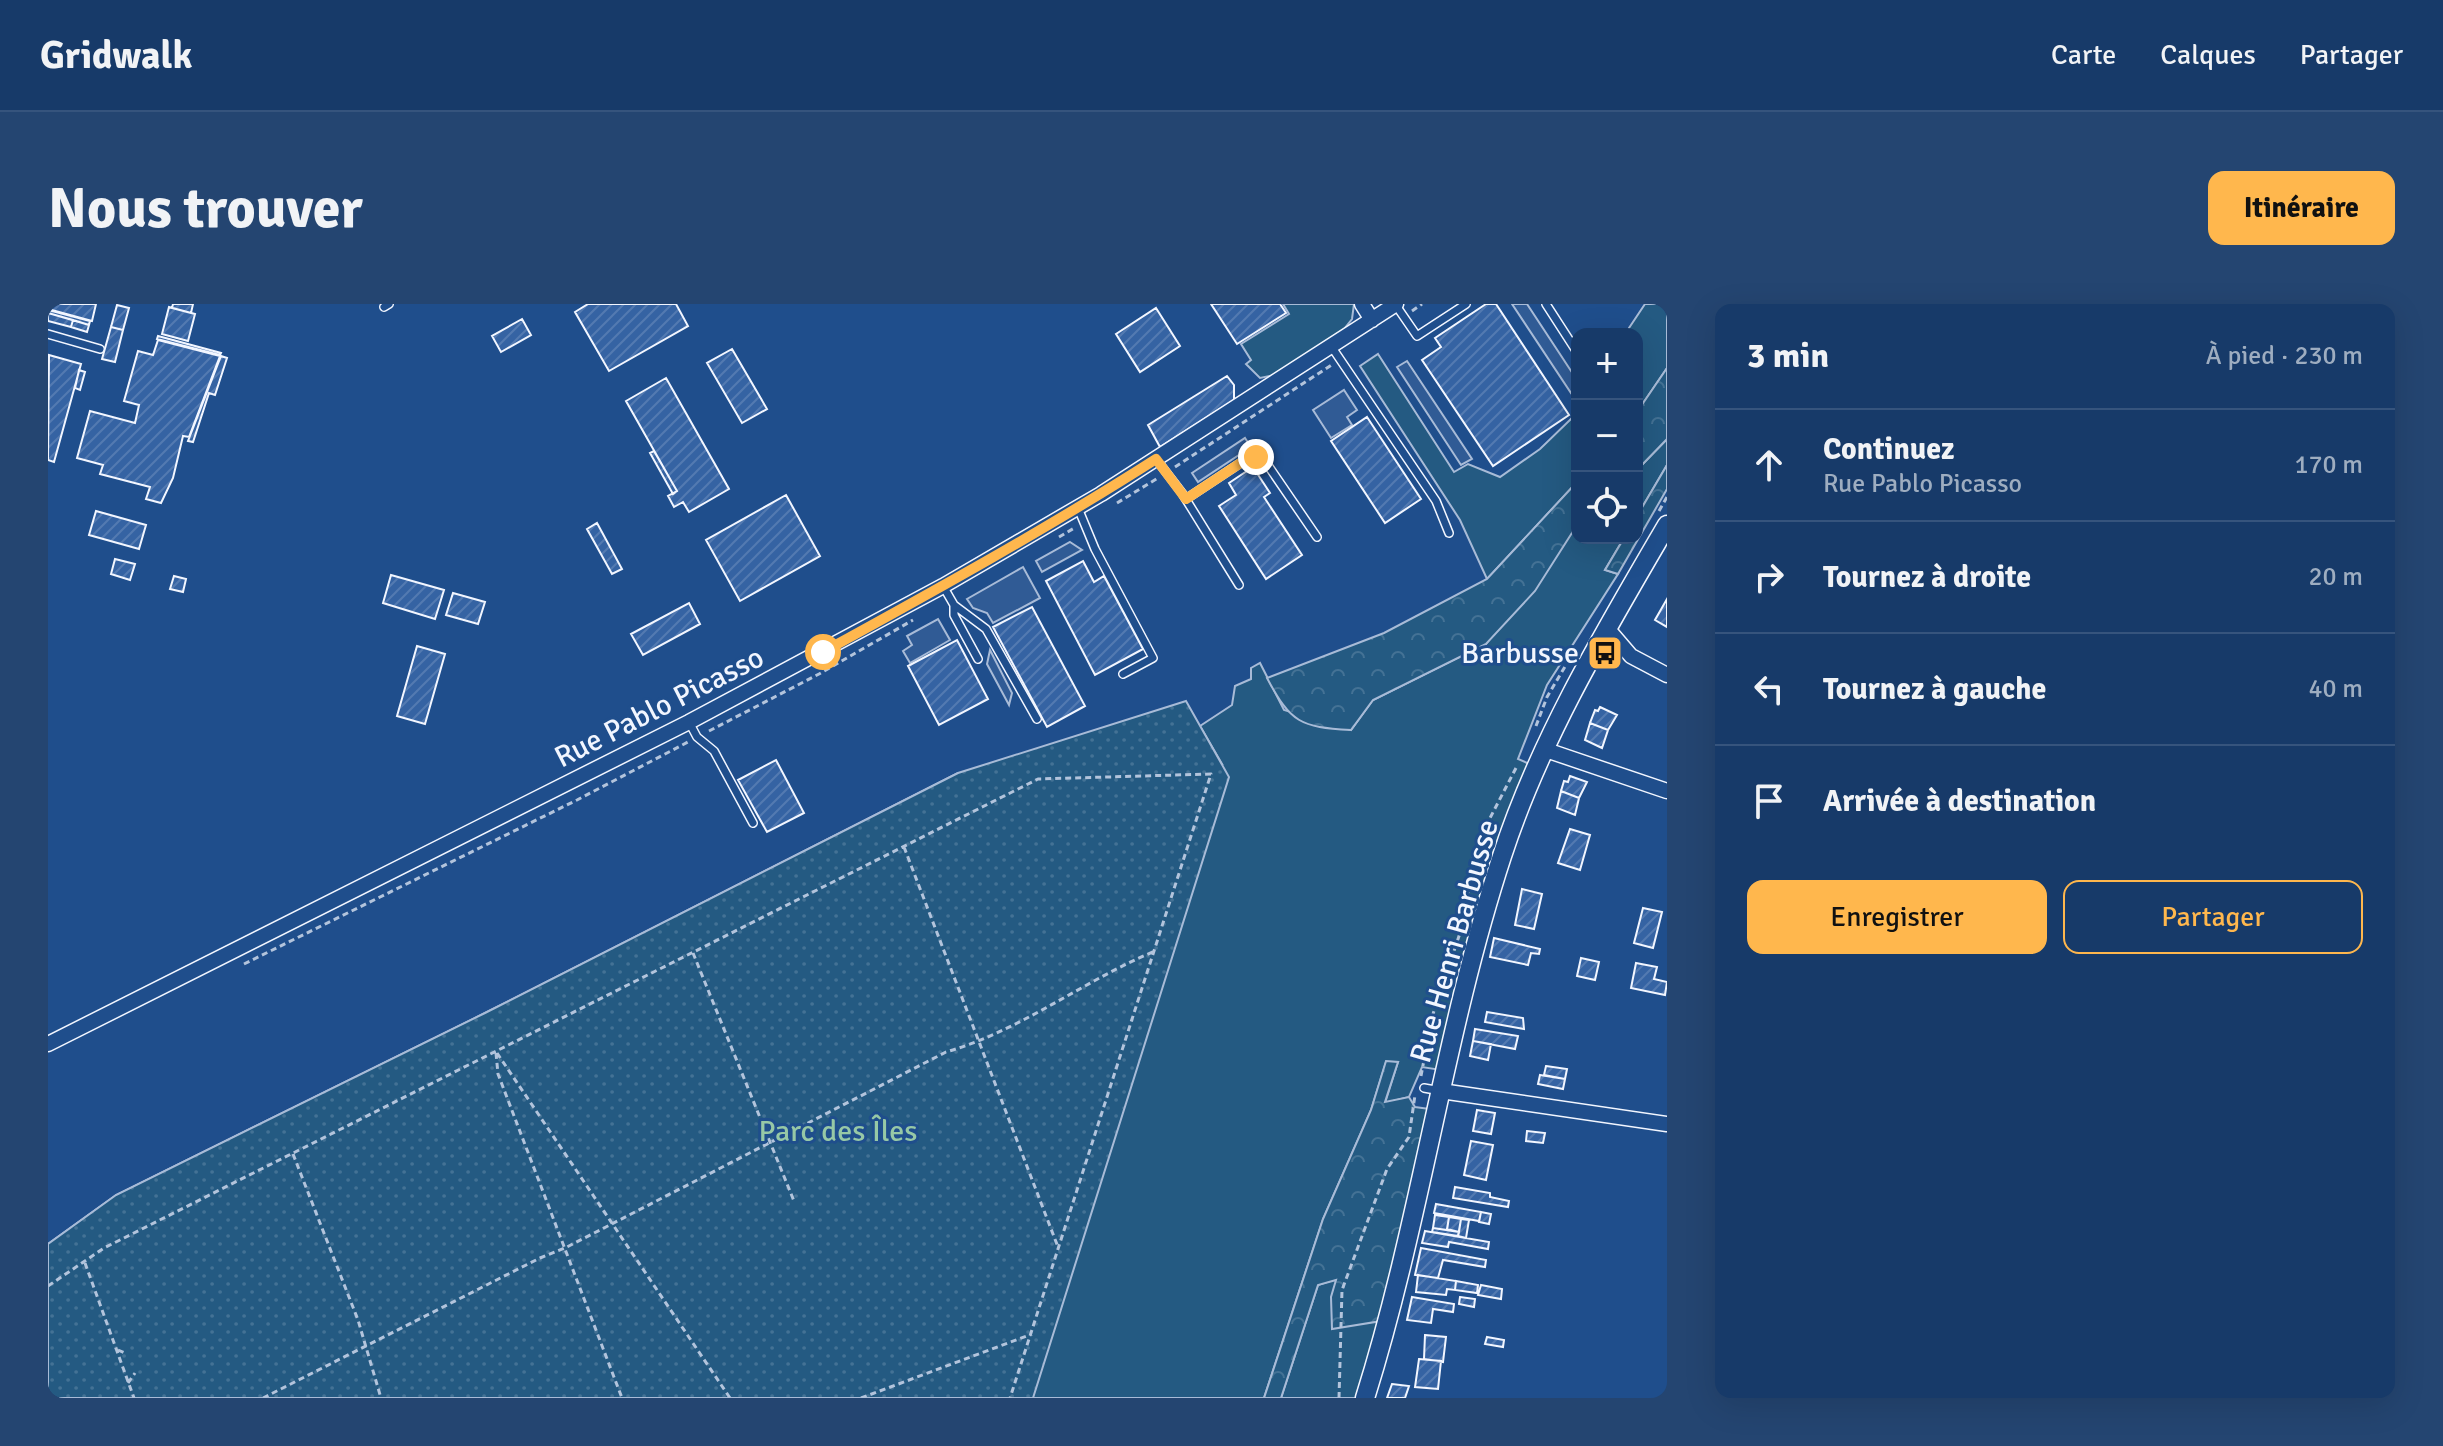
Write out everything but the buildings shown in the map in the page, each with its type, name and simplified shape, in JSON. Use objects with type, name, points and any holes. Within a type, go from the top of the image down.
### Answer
[{"type":"street","points":[[1362,304],[1372,320]]},
{"type":"street","name":"Rue Pablo Picasso","points":[[48,1044],[689,722],[943,586],[1078,508],[1396,304]]},
{"type":"street","name":"Rue Henri Barbusse","points":[[1365,1398],[1384,1336],[1432,1089],[1503,854],[1567,703],[1667,525]]},
{"type":"street","points":[[1607,628],[1631,656],[1667,675]]},
{"type":"street","points":[[1546,750],[1667,791]]},
{"type":"street","points":[[1432,1089],[1667,1124]]},
{"type":"lane","points":[[1396,304],[1417,336],[1466,304]]},
{"type":"lane","points":[[1546,304],[1571,343]]},
{"type":"lane","points":[[48,334],[100,349]]},
{"type":"lane","points":[[1331,346],[1436,501],[1449,533]]},
{"type":"lane","points":[[1186,499],[1248,458],[1256,457],[1265,461],[1317,537]]},
{"type":"lane","points":[[1156,459],[1186,499],[1239,585]]},
{"type":"lane","points":[[1078,508],[1095,549],[1153,658],[1123,674]]},
{"type":"lane","points":[[943,586],[954,605],[986,629],[1037,719]]},
{"type":"lane","points":[[954,605],[954,615],[978,659]]},
{"type":"lane","points":[[689,722],[697,737],[714,751],[753,823]]},
{"type":"path","points":[[48,1286],[104,1248],[1038,779],[1211,774],[1010,1398]]},
{"type":"path","points":[[904,847],[1058,1247]]},
{"type":"path","points":[[263,1398],[565,1248],[946,1052],[980,1042],[1121,965],[1155,951]]},
{"type":"path","points":[[693,953],[794,1201]]},
{"type":"path","points":[[496,1052],[730,1398]]},
{"type":"path","points":[[496,1052],[498,1074],[622,1398]]},
{"type":"path","points":[[293,1154],[367,1346],[381,1398]]},
{"type":"path","points":[[85,1261],[134,1398]]},
{"type":"path","points":[[861,1398],[1032,1334]]},
{"type":"path","points":[[118,1350],[127,1354]]},
{"type":"path","points":[[128,1383],[135,1373]]},
{"type":"green space","points":[[1283,304],[1354,304],[1352,319],[1344,329],[1274,375],[1260,378],[1246,364],[1251,360],[1241,344],[1289,314]]},
{"type":"green space","points":[[1645,304],[1667,304],[1667,368],[1643,403],[1643,328],[1629,328]]},
{"type":"green space","points":[[1378,354],[1454,472],[1468,464],[1500,477],[1540,449],[1571,419],[1571,488],[1487,579],[1460,520],[1360,366]]},
{"type":"green space","points":[[1667,368],[1667,439],[1643,464],[1643,403]]},
{"type":"green space","points":[[1667,439],[1667,465],[1643,506],[1643,472],[1643,464]]},
{"type":"green space","points":[[1667,465],[1667,489],[1643,531],[1643,506]]},
{"type":"green space","points":[[1571,488],[1571,534],[1535,591],[1486,644],[1373,700],[1351,730],[1320,727],[1299,720],[1283,705],[1267,678],[1384,633],[1487,579]]},
{"type":"green space","name":"Parc des Îles","points":[[1571,533],[1571,544],[1620,544],[1605,570],[1618,574],[1547,685],[1518,759],[1532,765],[1441,1070],[1422,1067],[1409,1097],[1385,1103],[1398,1062],[1386,1062],[1371,1110],[1323,1219],[1264,1398],[48,1398],[48,1244],[116,1195],[485,1013],[958,773],[1222,764],[1200,726],[1232,705],[1235,686],[1251,679],[1251,668],[1260,663],[1284,710],[1351,730],[1373,700],[1486,644]]},
{"type":"green space","points":[[1620,544],[1635,544],[1618,574],[1605,570]]},
{"type":"green space","name":"Parc des Îles","points":[[1186,701],[1229,777],[1033,1398],[48,1398],[48,1244],[116,1195],[485,1013],[958,773]]},
{"type":"green space","points":[[1386,1061],[1398,1062],[1385,1102],[1409,1097],[1415,1107],[1430,1109],[1381,1321],[1332,1329],[1331,1297],[1336,1280],[1318,1285],[1281,1398],[1264,1398],[1323,1219],[1371,1110]]},
{"type":"green space","points":[[1336,1279],[1381,1321],[1359,1398],[1281,1398],[1318,1285]]},
{"type":"shaded area","points":[[1512,304],[1527,304],[1571,371],[1571,393]]},
{"type":"shaded area","points":[[1407,361],[1472,459],[1461,465],[1397,367]]},
{"type":"shaded area","points":[[1344,390],[1357,410],[1347,417],[1352,425],[1331,438],[1313,410]]},
{"type":"shaded area","points":[[1245,438],[1251,447],[1198,482],[1192,473]]},
{"type":"shaded area","points":[[1070,542],[1082,550],[1042,572],[1036,561]]},
{"type":"shaded area","points":[[1023,567],[1040,598],[993,623],[987,613],[973,608],[967,599]]},
{"type":"shaded area","points":[[938,619],[950,640],[910,663],[903,651],[912,645],[907,636]]},
{"type":"shaded area","points":[[990,650],[1012,693],[1009,705],[987,664]]},
{"type":"place","name":"Barbusse","points":[[1605,653]]},
{"type":"route","points":[[823,652],[943,586],[1156,459],[1186,499],[1248,458],[1256,457]]}]
